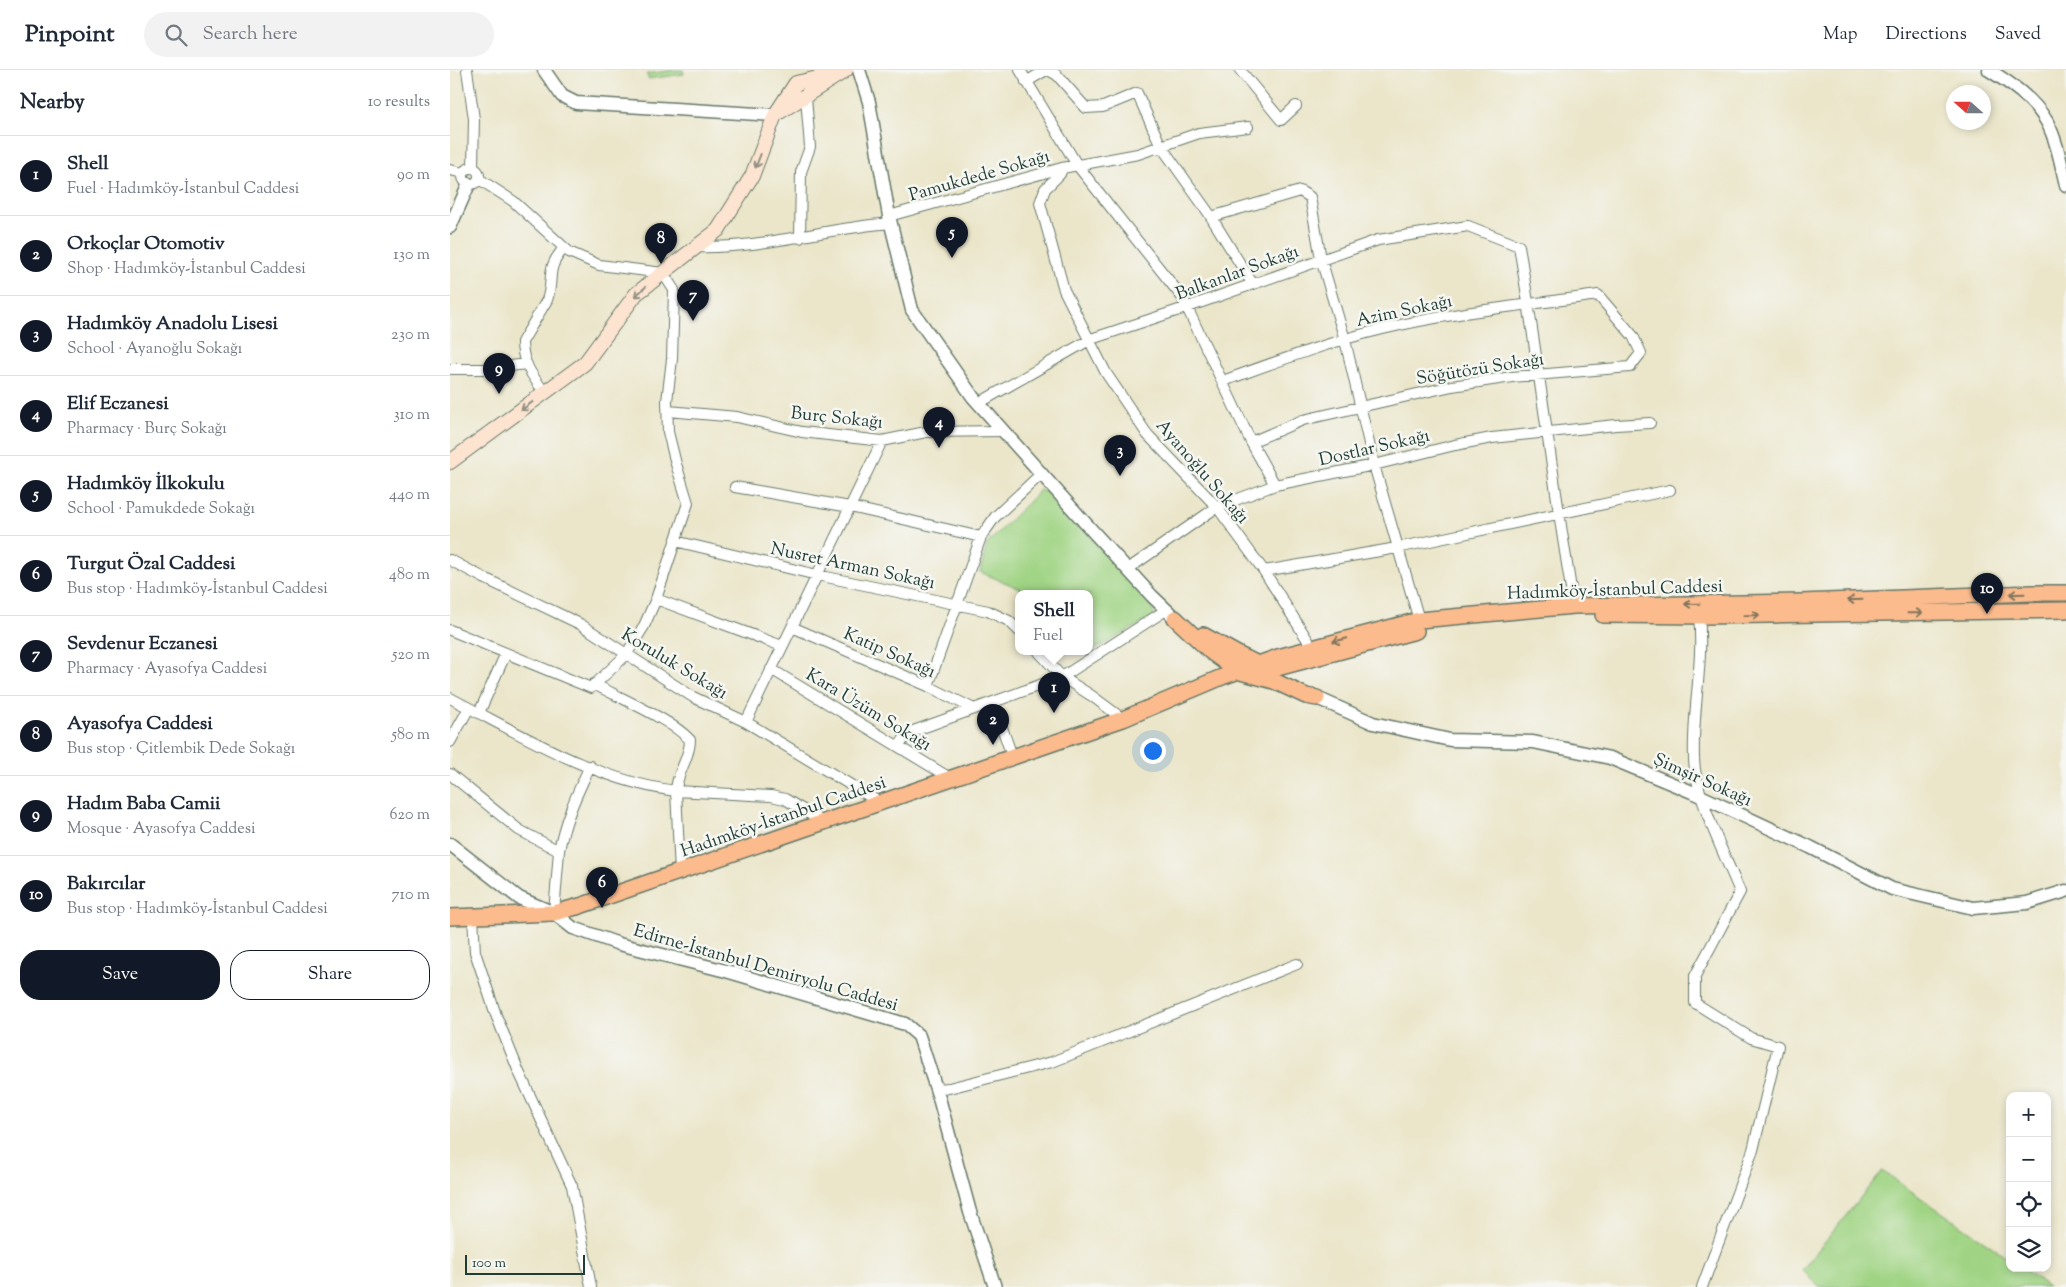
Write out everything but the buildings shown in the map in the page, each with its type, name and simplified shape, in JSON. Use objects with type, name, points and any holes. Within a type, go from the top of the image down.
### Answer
[{"type":"main road","points":[[450,462],[586,363],[636,294],[718,230],[752,176],[775,115],[796,83],[818,78],[832,70]]},
{"type":"main road","points":[[775,115],[846,70]]},
{"type":"main road","name":"Hadımköy-İstanbul Caddesi","points":[[1123,719],[1133,719],[1168,709],[1312,647],[1419,620],[1574,606],[1801,602],[2066,593]]},
{"type":"main road","name":"Hadımköy-İstanbul Caddesi","points":[[450,917],[554,912],[680,872],[878,802],[1123,719],[1237,671],[1272,669],[1434,626],[1582,615],[1699,616],[2066,610]]},
{"type":"main road","points":[[1171,614],[1274,681],[1306,696],[1317,698]]},
{"type":"main road","points":[[1171,614],[1212,652],[1237,671]]},
{"type":"main road","points":[[1272,669],[1317,698]]},
{"type":"street","points":[[450,227],[470,179],[479,172],[473,167],[474,118],[467,70]]},
{"type":"street","points":[[544,70],[562,96],[576,103],[775,115]]},
{"type":"street","points":[[859,70],[869,102]]},
{"type":"street","points":[[867,70],[869,102],[890,220],[912,310],[978,403],[1171,614],[1062,677],[908,733],[899,746]]},
{"type":"street","points":[[1020,70],[1077,165],[1182,297],[1251,442],[1275,485]]},
{"type":"street","points":[[1026,82],[1047,70],[1057,75],[1086,108],[1103,107],[1137,93],[1161,146],[1211,217],[1252,283]]},
{"type":"street","points":[[1240,70],[1281,120],[1296,106]]},
{"type":"street","points":[[1989,70],[2027,98],[2046,120],[2054,139],[2066,185]]},
{"type":"street","points":[[800,238],[801,172],[810,147],[806,97]]},
{"type":"street","name":"Pamukdede Sokağı","points":[[696,246],[723,248],[800,238],[876,224],[1062,168],[1138,154],[1199,133],[1248,127]]},
{"type":"street","name":"Ayanoğlu Sokağı","points":[[1062,168],[1060,174],[1045,189],[1040,203],[1064,290],[1091,339],[1106,373],[1147,434],[1217,507],[1264,571],[1312,647]]},
{"type":"street","points":[[450,170],[513,201],[569,252],[599,265],[663,272],[674,290],[668,432],[688,503],[656,599],[644,626],[626,655],[591,688],[450,630]]},
{"type":"street","points":[[1211,217],[1300,191],[1310,197],[1321,259],[1346,340],[1374,465],[1419,620]]},
{"type":"street","name":"Balkanlar Sokağı","points":[[978,403],[1091,339],[1378,240],[1468,226],[1519,246],[1529,305]]},
{"type":"street","points":[[545,393],[526,364],[522,342],[547,300],[550,293],[551,269],[564,248]]},
{"type":"street","name":"Azim Sokağı","points":[[1223,381],[1305,351],[1383,329],[1598,295]]},
{"type":"street","name":"Söğütözü Sokağı","points":[[1251,442],[1303,420],[1361,405],[1452,386],[1539,374],[1630,368],[1641,353],[1633,336],[1598,295]]},
{"type":"street","points":[[1529,305],[1549,433],[1558,513],[1574,606]]},
{"type":"street","points":[[450,369],[485,369],[526,364]]},
{"type":"street","name":"Burç Sokağı","points":[[668,411],[737,418],[802,432],[882,440],[926,432],[1003,431]]},
{"type":"street","name":"Dostlar Sokağı","points":[[1128,569],[1217,507],[1275,485],[1492,438],[1650,423]]},
{"type":"street","points":[[746,722],[882,440]]},
{"type":"street","points":[[928,686],[980,537],[995,516],[1041,474]]},
{"type":"street","points":[[736,487],[850,507],[980,537]]},
{"type":"street","points":[[1264,571],[1397,548],[1670,490]]},
{"type":"street","name":"Nusret Arman Sokağı","points":[[675,541],[817,575],[988,611],[1009,621],[1015,627]]},
{"type":"street","name":"Koruluk Sokağı","points":[[450,560],[580,624],[693,697],[746,722],[878,802]]},
{"type":"street","points":[[656,599],[782,646]]},
{"type":"street","points":[[1699,616],[1699,662],[1694,759],[1701,796],[1740,892],[1695,976],[1695,1003],[1751,1038],[1778,1046],[1753,1150],[1702,1287]]},
{"type":"street","name":"Katip Sokağı","points":[[792,627],[928,686],[974,709]]},
{"type":"street","points":[[450,742],[474,710],[506,653]]},
{"type":"street","points":[[1042,655],[1062,677],[1123,719]]},
{"type":"street","name":"Kara Üzüm Sokağı","points":[[771,669],[950,778]]},
{"type":"street","points":[[594,684],[658,718],[690,740],[687,758],[676,780],[680,872]]},
{"type":"street","points":[[450,698],[548,748],[590,766],[651,788],[676,791],[755,794],[786,799],[823,822]]},
{"type":"street","name":"Şimşir Sokağı","points":[[1317,698],[1373,723],[1450,740],[1534,742],[1610,758],[1701,796],[1810,847],[1892,890],[1973,908],[2027,903],[2066,891]]},
{"type":"street","points":[[993,702],[1012,756]]},
{"type":"street","points":[[554,912],[562,834],[575,798],[590,766]]},
{"type":"street","points":[[450,774],[519,830],[559,851]]},
{"type":"street","name":"Edirne-İstanbul Demiryolu Caddesi","points":[[450,844],[519,898],[554,912],[574,928],[619,944],[735,974],[905,1024],[920,1036],[970,1212],[995,1287]]},
{"type":"street","points":[[473,917],[475,952],[496,1015],[519,1072],[572,1186],[591,1287]]},
{"type":"street","points":[[936,1089],[949,1088],[1052,1062],[1297,964]]},
{"type":"green space","points":[[683,70],[684,74],[648,79],[647,74]]},
{"type":"green space","points":[[1040,490],[1048,492],[1145,594],[1155,616],[1093,650],[1093,590],[1023,590],[980,572],[987,544]]},
{"type":"green space","points":[[1882,1171],[2006,1256],[2006,1272],[2027,1272],[2048,1287],[1820,1287],[1802,1270]]},
{"type":"place","name":"Hadımköy İlkokulu","points":[[952,258]]},
{"type":"place","name":"Ayasofya Caddesi","points":[[661,264]]},
{"type":"place","name":"Sevdenur Eczanesi","points":[[693,321]]},
{"type":"place","name":"Hadım Baba Camii","points":[[499,394]]},
{"type":"place","name":"Elif Eczanesi","points":[[939,448]]},
{"type":"place","name":"Hadımköy Anadolu Lisesi","points":[[1120,476]]},
{"type":"place","name":"Bakırcılar","points":[[1987,614]]},
{"type":"place","name":"Shell","points":[[1054,713]]},
{"type":"place","name":"Orkoçlar Otomotiv","points":[[993,745]]},
{"type":"place","name":"Turgut Özal Caddesi","points":[[602,908]]}]
